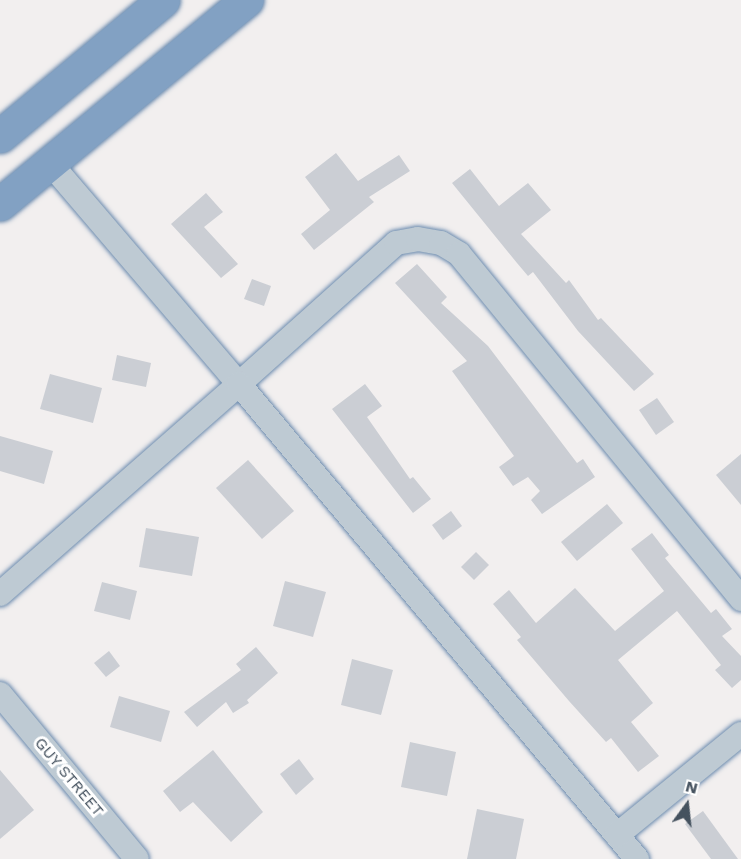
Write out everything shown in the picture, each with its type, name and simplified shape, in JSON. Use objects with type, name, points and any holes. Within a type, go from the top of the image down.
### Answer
[{"type":"highway","points":[[0,136],[162,0]]},
{"type":"highway","points":[[0,204],[247,0]]},
{"type":"street","points":[[50,164],[239,384],[638,859]]},
{"type":"street","points":[[0,594],[396,243],[418,239],[441,243],[459,254],[741,599]]},
{"type":"street","name":"GUY STREET","points":[[0,694],[138,859]]},
{"type":"street","points":[[617,835],[741,734]]},
{"type":"building","points":[[336,153],[358,181],[399,155],[410,171],[369,197],[374,202],[314,250],[301,234],[330,210],[305,177]]},
{"type":"building","points":[[470,169],[499,206],[528,183],[551,210],[521,234],[566,283],[569,280],[598,320],[601,318],[654,374],[634,391],[578,331],[533,272],[528,276],[452,183]]},
{"type":"building","points":[[206,193],[223,212],[204,227],[238,264],[221,278],[171,224]]},
{"type":"building","points":[[417,264],[447,297],[441,303],[488,346],[577,463],[583,459],[595,477],[542,514],[531,500],[540,491],[528,477],[513,486],[499,467],[514,456],[452,371],[467,361],[395,283]]},
{"type":"building","points":[[252,279],[271,286],[264,306],[244,299]]},
{"type":"building","points":[[117,355],[151,363],[146,387],[112,380]]},
{"type":"building","points":[[50,374],[102,388],[93,423],[40,409]]},
{"type":"building","points":[[365,384],[382,406],[367,417],[410,479],[413,477],[431,499],[413,513],[332,409]]},
{"type":"building","points":[[657,398],[674,422],[656,435],[639,410]]},
{"type":"building","points":[[0,436],[53,451],[44,484],[0,471]]},
{"type":"building","points":[[741,454],[741,505],[716,475]]},
{"type":"building","points":[[248,460],[294,511],[262,539],[216,488]]},
{"type":"building","points":[[607,504],[623,523],[577,561],[561,542]]},
{"type":"building","points":[[451,511],[462,526],[443,540],[432,525]]},
{"type":"building","points":[[146,528],[199,537],[192,576],[139,567]]},
{"type":"building","points":[[652,533],[669,555],[665,558],[711,613],[716,609],[732,629],[722,636],[741,656],[741,680],[732,688],[715,670],[721,665],[677,611],[618,660],[653,703],[631,722],[659,756],[638,772],[611,738],[606,742],[569,701],[517,640],[521,637],[493,604],[509,590],[536,623],[575,588],[615,631],[664,591],[631,549]]},
{"type":"building","points":[[476,552],[489,565],[474,580],[461,567]]},
{"type":"building","points":[[285,581],[326,592],[313,637],[273,626]]},
{"type":"building","points":[[102,582],[137,591],[130,620],[94,611]]},
{"type":"building","points":[[256,647],[278,673],[247,700],[249,703],[233,713],[226,702],[197,727],[184,712],[241,670],[236,664]]},
{"type":"building","points":[[109,651],[120,666],[106,677],[94,663]]},
{"type":"building","points":[[352,659],[393,670],[381,715],[341,705]]},
{"type":"building","points":[[119,696],[170,711],[161,742],[110,727]]},
{"type":"building","points":[[410,742],[456,752],[447,796],[401,787]]},
{"type":"building","points":[[213,750],[263,812],[231,842],[193,802],[180,812],[163,791]]},
{"type":"building","points":[[299,759],[314,779],[296,795],[280,774]]},
{"type":"building","points":[[0,770],[34,810],[0,839]]},
{"type":"building","points":[[477,809],[524,819],[516,859],[467,859]]},
{"type":"building","points":[[703,811],[738,859],[711,859],[685,824]]}]
